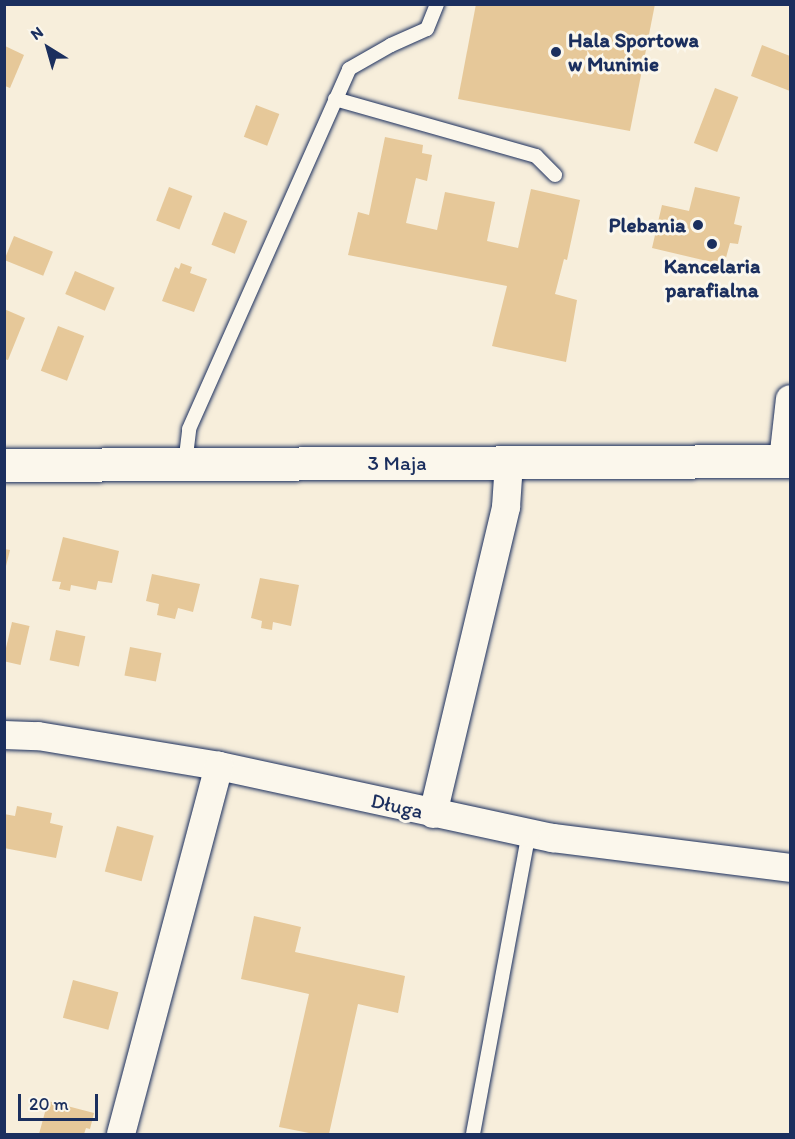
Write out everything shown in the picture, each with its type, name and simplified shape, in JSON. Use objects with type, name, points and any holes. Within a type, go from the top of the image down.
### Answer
[{"type":"street","points":[[787,461],[790,399]]},
{"type":"street","name":"3 Maja","points":[[4,465],[787,461]]},
{"type":"street","points":[[433,814],[506,507],[509,463]]},
{"type":"street","name":"Długa","points":[[4,735],[38,736],[219,766],[529,833],[790,868]]},
{"type":"street","points":[[121,1134],[219,766]]},
{"type":"lane","points":[[185,464],[189,429],[349,69],[391,45],[427,29],[437,4]]},
{"type":"lane","points":[[335,99],[536,156],[555,175]]},
{"type":"lane","points":[[473,1134],[529,833]]},
{"type":"building","name":"Hala Sportowa w Muninie","points":[[476,4],[655,4],[630,131],[458,99]]},
{"type":"building","points":[[762,45],[790,56],[790,91],[751,76]]},
{"type":"building","points":[[5,46],[24,55],[10,88],[5,86]]},
{"type":"building","points":[[715,88],[738,97],[717,152],[694,143]]},
{"type":"building","points":[[256,105],[279,114],[267,146],[244,137]]},
{"type":"building","points":[[385,137],[423,145],[422,153],[432,155],[427,181],[416,178],[406,223],[437,230],[445,192],[495,202],[487,241],[518,248],[531,189],[580,200],[567,260],[564,259],[555,294],[577,300],[566,362],[492,346],[507,286],[348,255],[358,212],[369,215]]},
{"type":"building","points":[[169,187],[192,196],[179,230],[156,221]]},
{"type":"building","name":"Plebania","points":[[695,187],[740,197],[734,224],[742,226],[738,244],[730,243],[724,265],[652,248],[662,205],[689,211]]},
{"type":"building","points":[[224,212],[247,221],[235,254],[211,245]]},
{"type":"building","points":[[14,236],[53,252],[43,276],[4,260]]},
{"type":"building","points":[[181,263],[192,267],[190,273],[207,279],[194,312],[162,301],[175,267],[179,269]]},
{"type":"building","points":[[75,271],[115,288],[105,311],[65,294]]},
{"type":"building","points":[[4,309],[25,318],[8,360],[4,359]]},
{"type":"building","points":[[58,326],[84,336],[67,381],[41,371]]},
{"type":"building","points":[[63,537],[119,551],[112,583],[98,581],[96,590],[71,585],[70,591],[59,589],[61,582],[52,581]]},
{"type":"building","points":[[4,549],[10,550],[5,570],[4,569]]},
{"type":"building","points":[[152,574],[200,584],[193,612],[178,608],[175,619],[157,615],[159,604],[146,601]]},
{"type":"building","points":[[260,578],[299,585],[291,626],[273,622],[272,630],[261,628],[262,621],[251,618]]},
{"type":"building","points":[[12,622],[30,626],[21,665],[4,661]]},
{"type":"building","points":[[56,630],[85,636],[79,667],[50,660]]},
{"type":"building","points":[[130,647],[161,653],[156,682],[124,675]]},
{"type":"building","points":[[17,806],[52,813],[50,823],[63,826],[56,858],[4,848],[4,814],[15,816]]},
{"type":"building","points":[[117,826],[154,836],[142,881],[105,871]]},
{"type":"building","points":[[254,916],[301,927],[295,952],[405,976],[398,1013],[358,1004],[329,1134],[314,1134],[279,1127],[309,994],[241,979]]},
{"type":"building","points":[[73,980],[118,992],[108,1030],[63,1018]]},
{"type":"building","points":[[48,1101],[94,1113],[90,1129],[86,1128],[84,1134],[39,1134]]},
{"type":"place","name":"Hala Sportowa w Muninie","points":[[556,52]]},
{"type":"place","name":"Plebania","points":[[698,225]]},
{"type":"place","name":"Kancelaria parafialna","points":[[712,244]]}]
